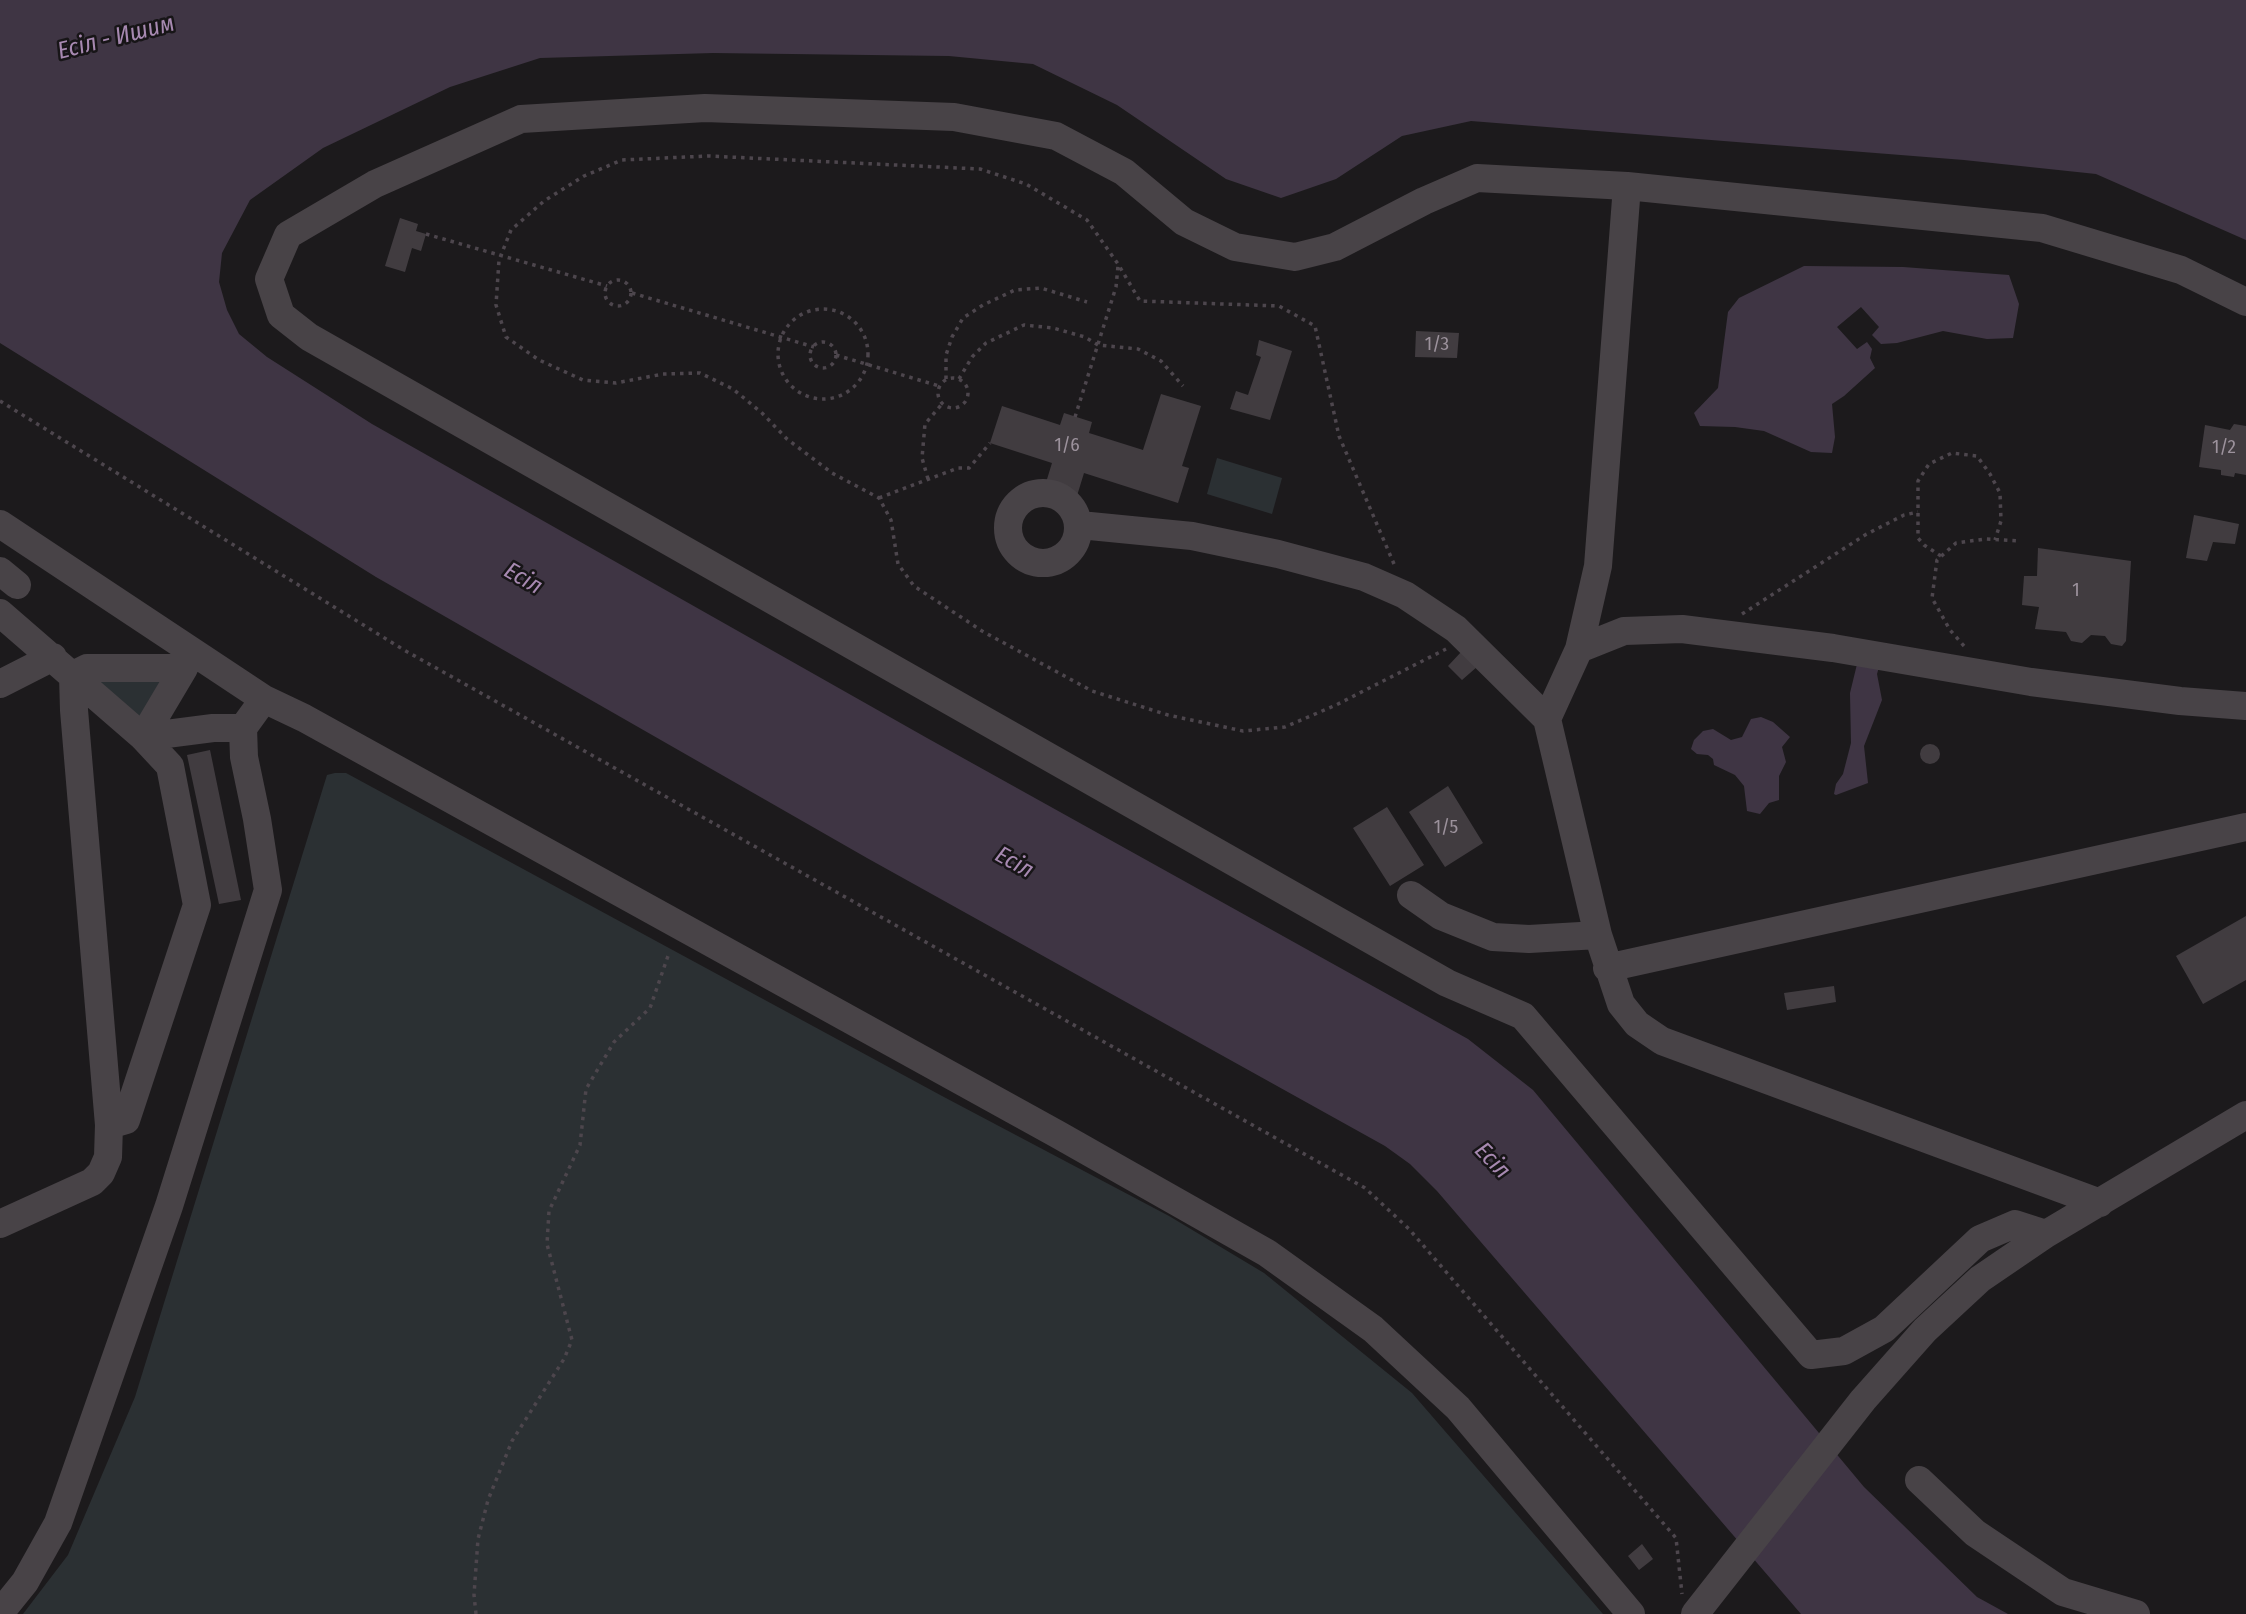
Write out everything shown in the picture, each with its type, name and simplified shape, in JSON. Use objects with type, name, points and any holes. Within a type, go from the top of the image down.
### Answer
[{"type":"street","points":[[2046,1234],[2015,1224],[1980,1239],[1884,1329],[1844,1351],[1811,1355],[1523,1016],[1447,983],[309,337],[281,315],[269,279],[288,234],[375,184],[521,119],[705,108],[954,117],[1056,136],[1124,172],[1184,222],[1234,247],[1295,257],[1335,247],[1424,201],[1478,178],[1627,186],[2042,228],[2181,270],[2246,302]]},
{"type":"street","points":[[1547,719],[1579,649],[1598,566],[1627,186]]},
{"type":"street","points":[[0,524],[264,699],[304,718],[1268,1253],[1373,1329],[1458,1408],[1631,1614]]},
{"type":"street","points":[[1079,528],[1090,526],[1192,536],[1278,554],[1363,578],[1405,595],[1456,629],[1547,719],[1607,968],[1621,1004],[1637,1024],[1662,1041],[2100,1203]]},
{"type":"street","points":[[0,613],[143,737],[170,766],[197,905],[126,1120],[109,1125]]},
{"type":"street","points":[[1579,649],[1624,631],[1682,629],[1833,648],[2031,682],[2180,701],[2246,706]]},
{"type":"street","points":[[0,1224],[92,1182],[101,1172],[108,1157],[109,1125],[74,710],[63,666]]},
{"type":"street","points":[[3,680],[63,666],[184,667],[143,737]]},
{"type":"street","points":[[0,1613],[25,1582],[58,1524],[169,1206],[268,890],[244,757],[243,728],[264,699]]},
{"type":"street","points":[[143,737],[213,728],[243,728]]},
{"type":"street","points":[[1607,968],[2246,827]]},
{"type":"street","points":[[1410,895],[1441,916],[1493,937],[1529,939],[1598,935]]},
{"type":"street","points":[[1696,1612],[1863,1400],[1925,1330],[1980,1279],[2046,1234],[2246,1115]]},
{"type":"street","points":[[1919,1480],[1975,1534],[2063,1592],[2136,1614]]},
{"type":"path","points":[[1405,595],[1383,535],[1339,436],[1315,326],[1279,306],[1140,301],[1087,220],[1027,184],[980,169],[708,156],[622,160],[584,176],[544,201],[510,230],[501,255],[496,305],[506,337],[538,360],[583,380],[616,383],[663,374],[700,373],[733,389],[787,439],[832,473],[879,498],[891,520],[898,565],[914,586],[982,631],[1092,691],[1168,715],[1243,732],[1285,727],[1336,705],[1467,639]]},
{"type":"path","points":[[426,234],[607,286]]},
{"type":"path","points":[[1075,417],[1116,287],[1118,264]]},
{"type":"path","points":[[622,280],[629,285],[632,293],[623,306],[614,307],[607,302],[604,294],[607,286],[622,280]]},
{"type":"path","points":[[946,379],[946,355],[952,337],[963,317],[983,305],[1015,290],[1041,288],[1087,302]]},
{"type":"path","points":[[632,293],[814,346],[825,342],[833,347],[836,355],[833,363],[826,368],[817,367],[811,360],[814,346]]},
{"type":"path","points":[[814,310],[843,314],[855,323],[864,335],[867,364],[861,378],[851,389],[824,399],[809,397],[796,390],[779,366],[781,337],[789,324],[800,315],[814,310]]},
{"type":"path","points":[[959,379],[972,357],[986,343],[1024,325],[1053,328],[1085,337],[1098,345],[1138,349],[1161,361],[1183,386]]},
{"type":"path","points":[[836,355],[939,386]]},
{"type":"path","points":[[946,379],[959,379],[964,381],[968,390],[967,399],[960,407],[951,408],[942,404],[937,395],[939,386],[946,379]]},
{"type":"path","points":[[0,401],[404,650],[1365,1188],[1409,1230],[1676,1538],[1681,1583]]},
{"type":"path","points":[[928,479],[922,458],[925,424],[942,404]]},
{"type":"path","points":[[879,498],[958,468],[969,468],[990,443]]},
{"type":"path","points":[[1941,556],[1918,538],[1918,481],[1929,464],[1952,453],[1977,456],[2000,493],[2001,521],[1995,540]]},
{"type":"path","points":[[1718,633],[1741,614],[1865,535],[1904,515],[1918,512]]},
{"type":"path","points":[[1966,649],[1950,630],[1932,598],[1937,560],[1956,543],[2020,541]]},
{"type":"path","points":[[476,1614],[474,1595],[478,1539],[488,1500],[512,1441],[564,1359],[572,1340],[547,1244],[549,1211],[580,1145],[586,1089],[614,1042],[650,1008],[668,957]]},
{"type":"shaded area","points":[[1217,458],[1282,478],[1272,514],[1207,494]]},
{"type":"shaded area","points":[[92,676],[164,678],[141,716],[130,716]]},
{"type":"shaded area","points":[[346,773],[1169,1216],[1264,1273],[1412,1393],[1603,1614],[23,1614],[68,1555],[135,1397],[327,775]]},
{"type":"water","points":[[0,0],[2246,0],[2246,240],[2096,174],[1964,160],[1471,121],[1402,136],[1336,179],[1281,198],[1226,179],[1117,105],[1033,64],[949,56],[713,53],[540,58],[450,87],[323,148],[250,200],[222,253],[219,282],[227,310],[239,334],[267,357],[372,424],[927,738],[1468,1039],[1533,1090],[1864,1487],[1977,1597],[2008,1614],[1801,1614],[1437,1191],[1410,1164],[1385,1146],[867,858],[376,577],[0,343]]},
{"type":"water","points":[[1804,266],[1903,267],[2009,275],[2019,304],[2013,338],[1987,339],[1943,331],[1897,343],[1881,344],[1872,335],[1879,327],[1861,307],[1837,327],[1857,349],[1867,342],[1872,349],[1870,358],[1875,368],[1832,404],[1835,437],[1832,453],[1811,452],[1764,431],[1700,426],[1694,413],[1718,388],[1728,312],[1739,298]]},
{"type":"water","points":[[1859,656],[1881,660],[1877,674],[1882,700],[1864,746],[1868,783],[1836,795],[1836,784],[1843,774],[1851,743],[1850,693]]},
{"type":"water","points":[[1761,717],[1773,722],[1790,737],[1782,747],[1786,762],[1779,776],[1779,800],[1769,803],[1760,814],[1747,811],[1744,786],[1735,775],[1714,765],[1713,759],[1708,755],[1697,754],[1691,749],[1694,740],[1703,731],[1713,729],[1731,740],[1742,737],[1751,719]]},
{"type":"building","points":[[400,218],[418,224],[416,231],[426,234],[421,251],[412,248],[405,272],[385,266]]},
{"type":"building","points":[[1416,331],[1459,333],[1457,358],[1415,357]]},
{"type":"building","points":[[1259,340],[1292,351],[1270,420],[1230,409],[1236,391],[1248,395],[1261,357],[1256,355]]},
{"type":"building","points":[[1161,394],[1201,406],[1182,466],[1189,468],[1178,503],[1084,473],[1076,499],[1044,489],[1052,463],[990,443],[1002,406],[1060,425],[1064,413],[1092,422],[1089,433],[1143,450]]},
{"type":"building","points":[[2234,424],[2246,426],[2246,475],[2221,475],[2221,470],[2199,467],[2205,425],[2230,430]]},
{"type":"building","points":[[2194,515],[2239,524],[2235,544],[2213,542],[2207,561],[2186,558]]},
{"type":"building","points":[[2038,548],[2131,561],[2126,641],[2122,646],[2111,644],[2105,636],[2091,635],[2082,643],[2071,641],[2066,632],[2035,629],[2039,607],[2022,605],[2024,576],[2037,576]]},
{"type":"building","points":[[1462,651],[1478,666],[1462,680],[1448,666]]},
{"type":"building","points":[[1930,744],[1937,747],[1940,754],[1937,761],[1930,764],[1923,761],[1920,754],[1923,747]]},
{"type":"building","points":[[210,750],[241,900],[219,904],[187,755]]},
{"type":"building","points":[[1448,786],[1483,843],[1445,867],[1409,812]]},
{"type":"building","points":[[1387,807],[1424,865],[1390,886],[1353,828]]},
{"type":"building","points":[[2246,916],[2246,980],[2203,1004],[2176,956]]},
{"type":"building","points":[[1834,986],[1836,1002],[1787,1010],[1784,993]]},
{"type":"building","points":[[1642,1544],[1653,1559],[1639,1570],[1628,1556]]},
{"type":"water label","name":"Есіл - Ишим","points":[[116,38]]},
{"type":"water label","name":"Есіл","points":[[523,579]]},
{"type":"water label","name":"Есіл","points":[[1014,863]]},
{"type":"water label","name":"Есіл","points":[[1492,1161]]}]
